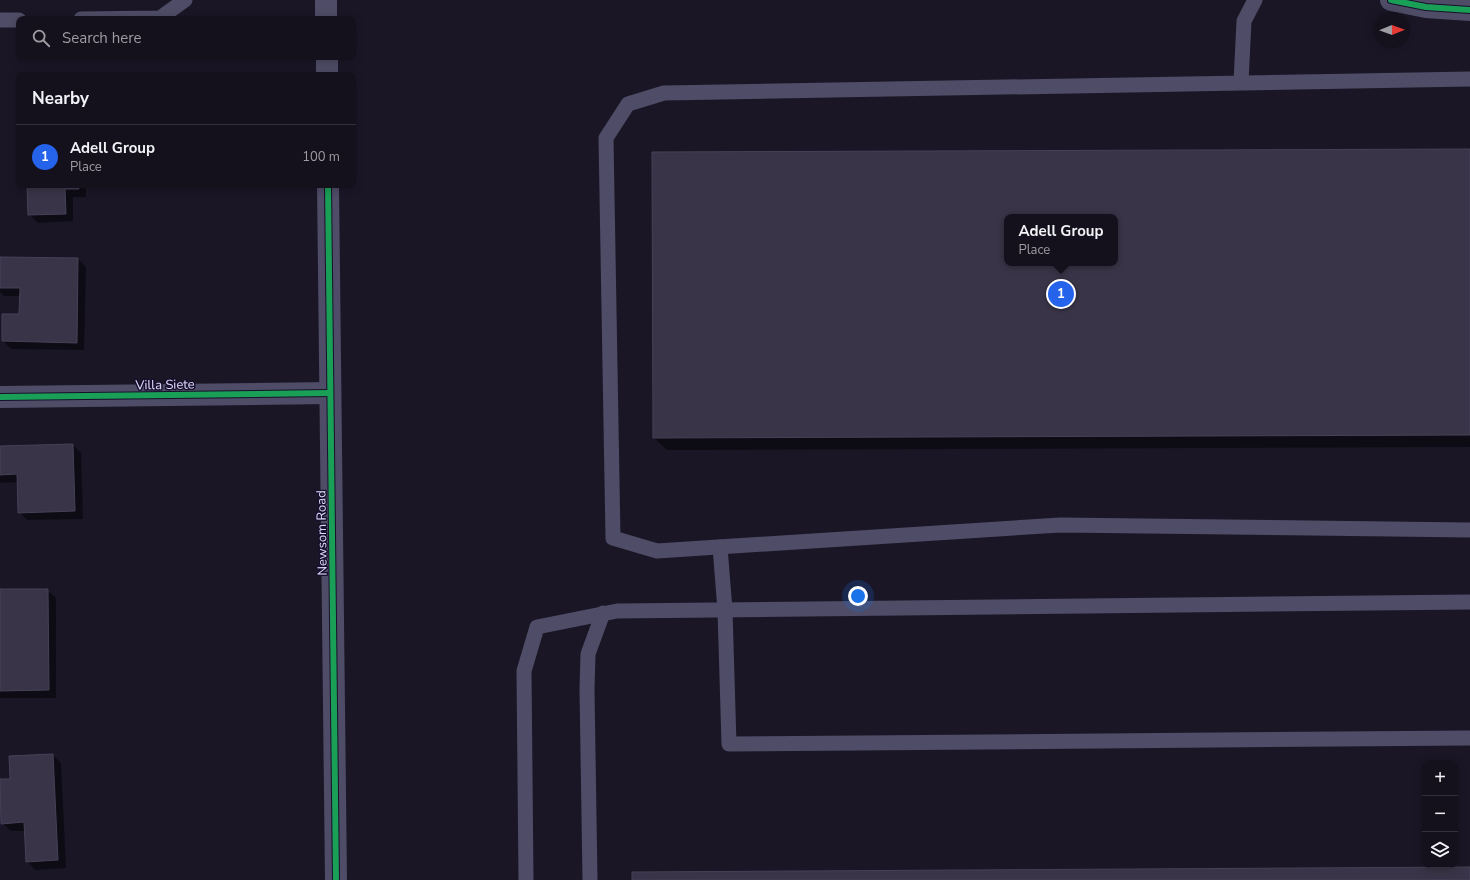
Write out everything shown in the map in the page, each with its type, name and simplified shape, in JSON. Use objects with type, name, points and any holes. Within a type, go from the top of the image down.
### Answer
[{"type":"street","points":[[326,0],[326,16]]},
{"type":"street","points":[[1391,0],[1426,8],[1470,10]]},
{"type":"street","points":[[327,60],[327,72]]},
{"type":"street","name":"Newsom Road","points":[[328,188],[336,880]]},
{"type":"street","name":"Villa Siete","points":[[0,397],[330,393]]},
{"type":"lane","points":[[163,16],[185,0]]},
{"type":"lane","points":[[1241,82],[1244,21],[1255,0]]},
{"type":"lane","points":[[0,20],[16,20]]},
{"type":"lane","points":[[1470,79],[664,93],[628,104],[606,138],[612,538],[657,551],[1060,525],[1470,530]]},
{"type":"lane","points":[[720,547],[725,610],[729,744],[1470,738]]},
{"type":"lane","points":[[526,880],[524,671],[538,627],[617,611],[1470,602]]},
{"type":"lane","points":[[590,880],[587,689],[588,654],[604,614]]},
{"type":"building","points":[[1470,149],[1470,435],[653,438],[652,152]]},
{"type":"building","points":[[27,188],[79,188],[65,189],[66,214],[28,215]]},
{"type":"building","points":[[0,257],[78,258],[77,343],[2,341],[2,314],[19,314],[20,288],[0,288]]},
{"type":"building","points":[[73,444],[75,511],[18,513],[17,474],[0,475],[0,446]]},
{"type":"building","points":[[0,589],[48,589],[49,690],[0,691]]},
{"type":"building","points":[[53,754],[58,860],[26,862],[24,822],[1,824],[0,779],[10,779],[9,756]]},
{"type":"building","points":[[1470,867],[1470,880],[632,880],[632,872]]},
{"type":"cycle path","points":[[1391,0],[1426,7],[1470,10]]},
{"type":"cycle path","points":[[328,188],[336,880]]},
{"type":"cycle path","points":[[0,397],[330,393]]},
{"type":"place","name":"Adell Group","points":[[1061,294]]}]
